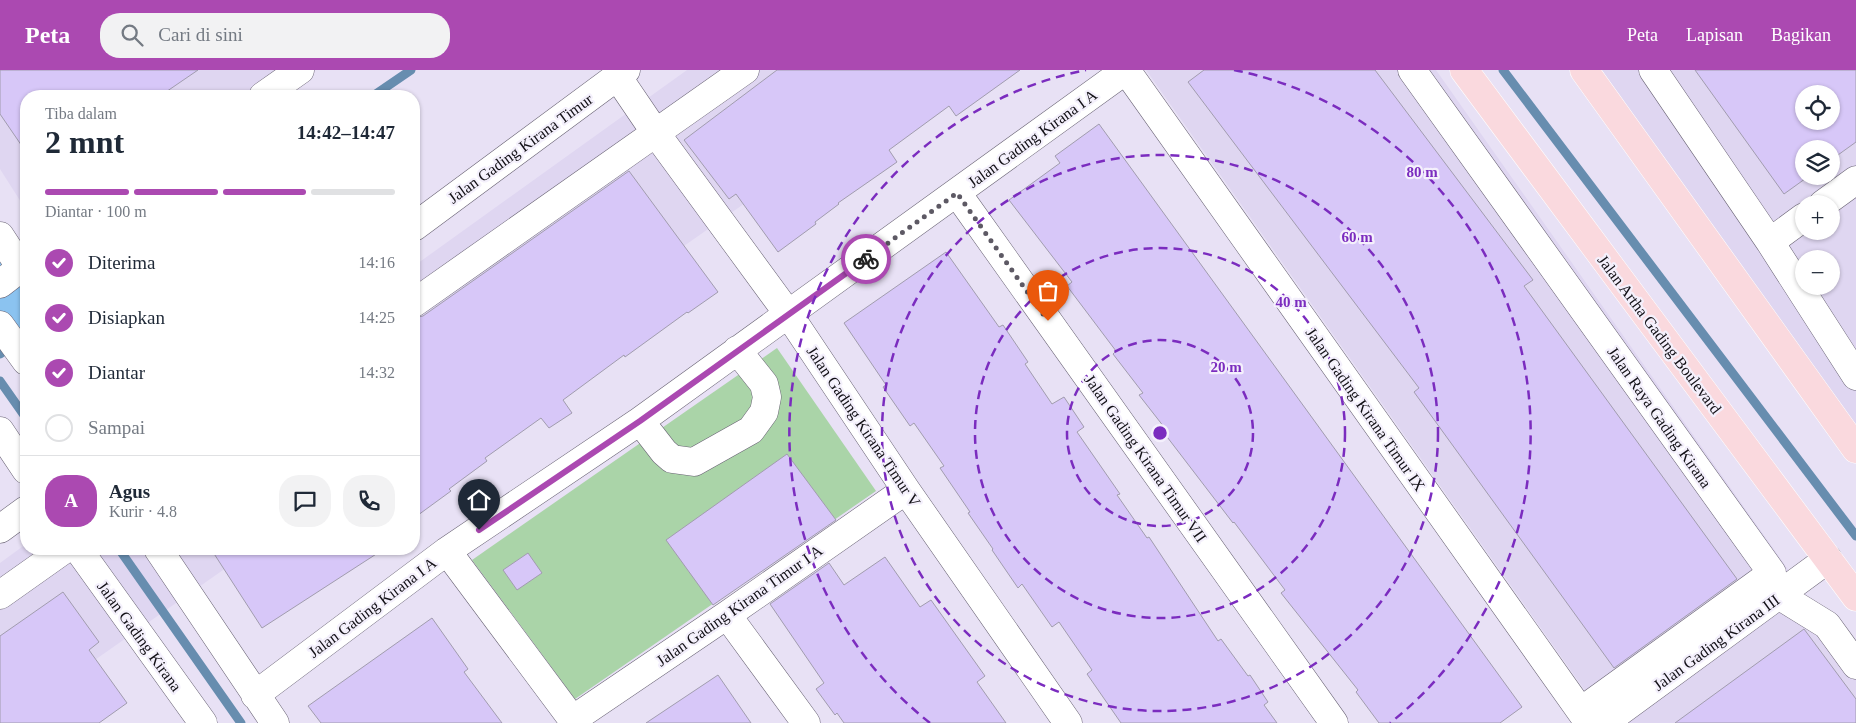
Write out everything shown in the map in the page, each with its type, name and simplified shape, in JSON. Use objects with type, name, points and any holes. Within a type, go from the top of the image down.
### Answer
[{"type":"main road","name":"Jalan Artha Gading Boulevard","points":[[1464,70],[1856,597]]},
{"type":"main road","points":[[1584,70],[1856,449]]},
{"type":"street","points":[[272,90],[300,70]]},
{"type":"street","points":[[420,299],[745,70]]},
{"type":"street","name":"Jalan Gading Kirana I A","points":[[255,695],[447,551],[640,421],[1126,70]]},
{"type":"street","name":"Jalan Gading Kirana Timur IX","points":[[1126,70],[1592,719]]},
{"type":"street","name":"Jalan Raya Gading Kirana","points":[[1412,70],[1772,573],[1592,719]]},
{"type":"street","points":[[1653,70],[1770,242],[1856,376]]},
{"type":"street","name":"Jalan Gading Kirana Timur V","points":[[621,73],[655,132],[789,315],[906,490],[1068,723]]},
{"type":"street","name":"Jalan Gading Kirana Timur","points":[[420,222],[621,73]]},
{"type":"street","points":[[1835,195],[1856,180]]},
{"type":"street","name":"Jalan Gading Kirana Timur VII","points":[[957,193],[1334,723]]},
{"type":"street","points":[[1770,242],[1795,224]]},
{"type":"street","points":[[0,325],[20,353]]},
{"type":"street","points":[[640,421],[664,452],[672,459],[694,462],[751,430],[764,412],[767,397],[764,384],[737,350]]},
{"type":"street","points":[[0,431],[20,461]]},
{"type":"street","name":"Jalan Gading Kirana Timur I A","points":[[573,721],[906,490]]},
{"type":"street","points":[[0,529],[20,514]]},
{"type":"street","points":[[447,551],[573,721]]},
{"type":"street","points":[[0,595],[57,555]]},
{"type":"street","name":"Jalan Gading Kirana","points":[[82,555],[202,723]]},
{"type":"street","points":[[162,555],[275,723]]},
{"type":"street","name":"Jalan Gading Kirana III","points":[[1592,719],[1780,596],[1828,560]]},
{"type":"street","points":[[1780,596],[1827,625],[1856,665]]},
{"type":"street","points":[[727,615],[806,723]]},
{"type":"shaded area","points":[[0,70],[312,70],[283,90],[20,90],[20,201],[0,169]]},
{"type":"shaded area","points":[[687,70],[934,70],[420,432],[420,262]]},
{"type":"shaded area","points":[[1146,70],[1436,70],[1806,595],[1856,661],[1856,723],[1608,723]]},
{"type":"shaded area","points":[[1602,70],[1856,70],[1856,442]]},
{"type":"shaded area","points":[[20,548],[20,555],[244,555],[5,723],[0,723],[0,563]]},
{"type":"green space","points":[[777,348],[876,491],[575,699],[472,560]]},
{"type":"building","points":[[0,70],[198,70],[169,90],[20,90],[20,143],[0,114]]},
{"type":"building","points":[[777,70],[1020,70],[956,116],[949,106],[889,150],[897,162],[838,203],[815,222],[816,224],[778,252],[736,194],[729,199],[684,140]]},
{"type":"building","points":[[1204,70],[1375,70],[1533,280],[1524,286],[1737,579],[1614,668],[1414,392],[1419,388],[1188,82]]},
{"type":"building","points":[[1695,70],[1856,70],[1856,142],[1840,154],[1840,140],[1795,140],[1796,185],[1784,194]]},
{"type":"building","points":[[1099,124],[1522,707],[1500,723],[1379,723],[1356,692],[1358,690],[1281,593],[1285,590],[1161,429],[1164,427],[1139,395],[1143,393],[1113,354],[1116,351],[1067,286],[1072,282],[1009,200],[1060,163],[1055,156]]},
{"type":"building","points":[[629,171],[718,292],[625,357],[624,355],[563,400],[572,413],[549,428],[541,418],[485,458],[487,461],[420,514],[420,317]]},
{"type":"building","points":[[946,252],[999,327],[1003,325],[1028,362],[1025,364],[1052,404],[1064,397],[1084,427],[1077,432],[1120,494],[1117,495],[1147,538],[1149,537],[1218,641],[1221,639],[1248,676],[1250,675],[1268,702],[1264,705],[1277,723],[1121,723],[1087,674],[1092,670],[1059,622],[1052,627],[1022,584],[1018,588],[940,468],[944,466],[914,423],[910,426],[883,387],[886,385],[844,323]]},
{"type":"building","points":[[787,454],[836,520],[713,605],[666,540]]},
{"type":"building","points":[[528,553],[542,573],[517,590],[503,570]]},
{"type":"building","points":[[215,555],[375,555],[262,628]]},
{"type":"building","points":[[885,557],[920,607],[931,600],[985,676],[977,682],[1006,723],[844,723],[837,713],[835,715],[816,689],[824,683],[770,604],[829,563],[844,585]]},
{"type":"building","points":[[63,592],[99,642],[89,650],[127,703],[99,723],[0,723],[0,636]]},
{"type":"building","points":[[432,618],[468,669],[464,672],[502,723],[321,723],[308,706]]},
{"type":"building","points":[[1804,629],[1856,699],[1856,723],[1675,723]]},
{"type":"building","points":[[718,675],[751,723],[646,723]]},
{"type":"waterway","points":[[382,90],[411,70]]},
{"type":"waterway","points":[[1503,70],[1856,536]]},
{"type":"waterway","points":[[0,282],[20,314]]},
{"type":"waterway","points":[[0,354],[20,340]]},
{"type":"waterway","points":[[0,381],[20,409]]},
{"type":"waterway","points":[[123,555],[241,723]]},
{"type":"way so far","points":[[866,259],[957,193],[1048,321]]},
{"type":"route","points":[[479,530],[640,421],[866,259]]}]
